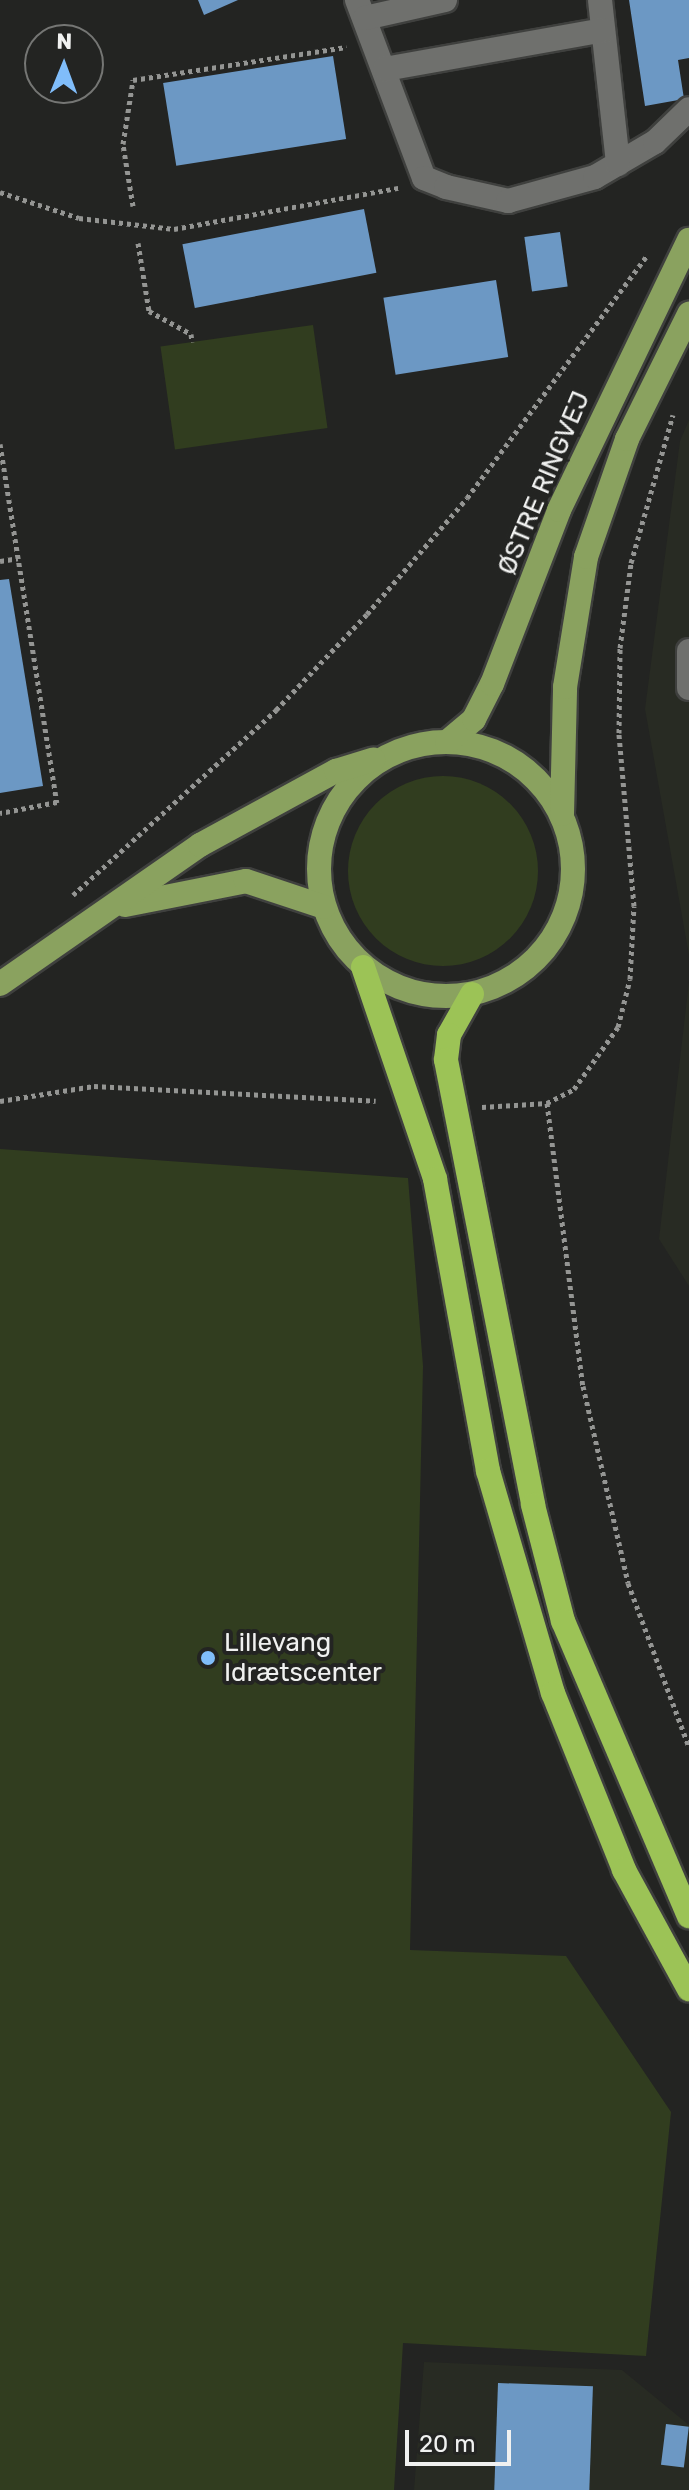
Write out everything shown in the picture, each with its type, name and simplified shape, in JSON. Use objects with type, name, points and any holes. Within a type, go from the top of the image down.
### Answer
[{"type":"highway","points":[[363,967],[435,1179],[488,1471],[553,1693],[624,1870],[689,1989]]},
{"type":"highway","points":[[472,994],[449,1035],[446,1060],[529,1490],[563,1621],[689,1916]]},
{"type":"main road","name":"ØSTRE RINGVEJ","points":[[447,742],[474,719],[492,684],[565,497],[689,240]]},
{"type":"main road","points":[[386,756],[351,783],[328,820],[318,863],[324,907],[363,967],[414,993],[472,994],[532,964],[560,927],[573,883],[562,816],[565,687],[586,557],[627,439],[689,314]]},
{"type":"main road","points":[[0,984],[200,845],[336,771],[386,756],[447,742],[515,763],[562,816]]},
{"type":"main road","points":[[113,908],[246,881],[324,907]]},
{"type":"street","points":[[445,0],[361,9],[435,183],[508,201],[618,164],[689,109]]},
{"type":"street","points":[[600,0],[618,164]]},
{"type":"street","points":[[385,69],[603,30]]},
{"type":"street","points":[[689,651],[689,688]]},
{"type":"path","points":[[133,206],[123,144],[133,80],[376,43]]},
{"type":"path","points":[[0,192],[79,218],[174,229],[435,183]]},
{"type":"path","points":[[138,243],[149,311],[191,334],[192,342]]},
{"type":"path","points":[[70,901],[367,614],[467,498],[632,270],[655,249]]},
{"type":"path","points":[[481,1107],[547,1103],[598,1064],[630,979],[634,906],[619,733],[620,648],[631,563],[673,408]]},
{"type":"path","points":[[0,444],[57,802],[0,813]]},
{"type":"path","points":[[0,561],[18,558]]},
{"type":"path","points":[[0,1101],[94,1086],[376,1101]]},
{"type":"path","points":[[547,1103],[583,1386],[628,1583],[689,1747]]},
{"type":"shaded area","points":[[689,420],[689,955],[645,709],[680,441]]},
{"type":"shaded area","points":[[689,982],[689,1286],[659,1239]]},
{"type":"shaded area","points":[[424,2362],[622,2370],[689,2425],[689,2490],[414,2490]]},
{"type":"green space","points":[[313,325],[327,428],[175,449],[160,346]]},
{"type":"green space","points":[[443,776],[479,783],[510,804],[531,835],[538,871],[531,907],[510,938],[479,959],[443,966],[407,959],[376,938],[355,907],[348,871],[355,835],[376,804],[407,783]]},
{"type":"green space","name":"Lillevang Idrætscenter","points":[[0,1149],[408,1178],[423,1366],[410,1950],[566,1956],[671,2112],[646,2356],[403,2343],[394,2490],[0,2490]]},
{"type":"building","points":[[198,0],[238,0],[204,15]]},
{"type":"building","points":[[629,0],[689,0],[689,58],[678,60],[684,99],[645,106]]},
{"type":"building","points":[[333,56],[346,139],[176,166],[163,83]]},
{"type":"building","points":[[364,209],[376,273],[195,308],[182,244]]},
{"type":"building","points":[[560,232],[568,286],[532,291],[524,237]]},
{"type":"building","points":[[496,280],[508,357],[396,375],[383,298]]},
{"type":"building","points":[[9,579],[43,786],[0,793],[0,580]]},
{"type":"building","points":[[498,2383],[593,2386],[589,2490],[494,2490]]},
{"type":"building","points":[[666,2424],[689,2427],[684,2467],[661,2465]]},
{"type":"place","name":"Lillevang Idrætscenter","points":[[208,1658]]}]
